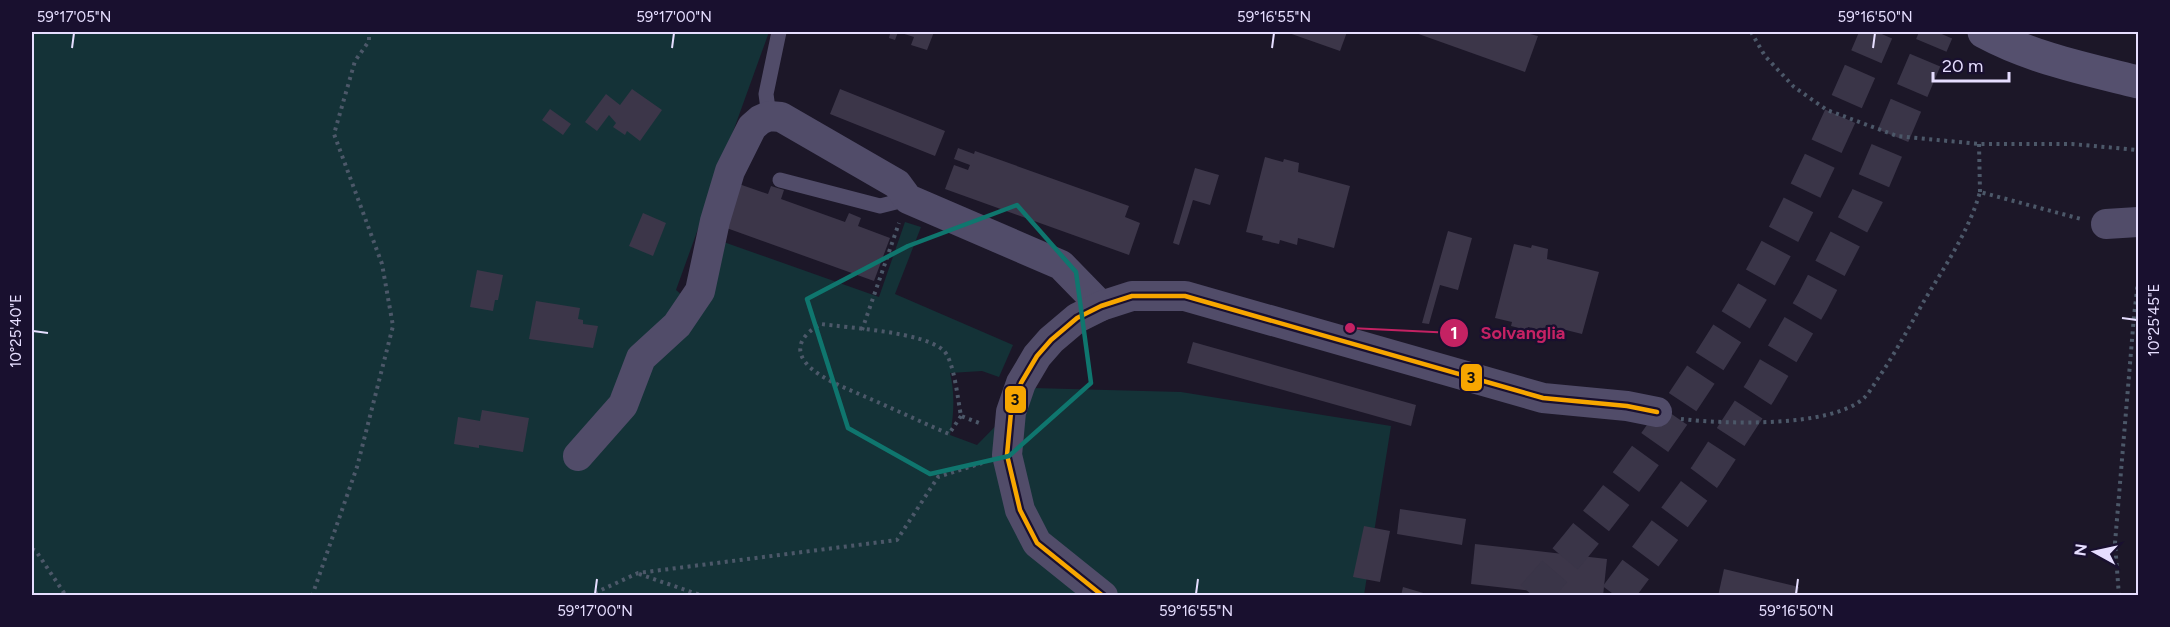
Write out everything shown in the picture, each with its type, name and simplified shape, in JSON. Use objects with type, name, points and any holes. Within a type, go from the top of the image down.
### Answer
[{"type":"main road","points":[[1984,32],[2004,43],[2051,60],[2139,82]]},
{"type":"street","points":[[578,456],[623,405],[641,358],[677,325],[700,291],[715,221],[730,171],[752,127],[769,116],[781,117],[897,183],[908,199],[1060,265],[1101,306]]},
{"type":"street","points":[[2106,224],[2139,222]]},
{"type":"street","points":[[1103,596],[1038,543],[1020,510],[1007,455],[1011,412],[1021,383],[1037,356],[1051,340],[1077,318],[1101,306],[1132,296],[1185,296],[1543,398],[1627,406],[1658,412]]},
{"type":"lane","points":[[769,116],[766,94],[778,32]]},
{"type":"lane","points":[[780,180],[880,206],[908,199]]},
{"type":"path","points":[[312,596],[357,467],[393,326],[382,264],[334,134],[355,61],[369,41],[369,32]]},
{"type":"path","points":[[1751,32],[1765,56],[1794,87],[1827,110],[1897,136],[1979,144],[2072,144],[2139,150]]},
{"type":"path","points":[[1658,412],[1682,419],[1715,423],[1790,420],[1819,417],[1844,410],[1864,398],[1884,370],[1964,234],[1980,192],[1979,144]]},
{"type":"path","points":[[1980,192],[2075,218],[2106,224]]},
{"type":"path","points":[[862,330],[908,199]]},
{"type":"path","points":[[2119,596],[2115,543],[2134,316],[2139,282]]},
{"type":"path","points":[[821,324],[913,337],[944,350],[952,373],[961,416],[950,434],[840,385],[810,368],[803,361],[800,349],[803,337],[811,329],[821,324]]},
{"type":"path","points":[[961,416],[992,427]]},
{"type":"path","points":[[588,596],[638,573],[897,540],[938,477],[1007,455]]},
{"type":"path","points":[[32,549],[36,551],[66,596]]},
{"type":"path","points":[[638,573],[703,596]]},
{"type":"highlighted area","points":[[1017,205],[1076,272],[1091,383],[1009,456],[930,474],[848,428],[807,299],[908,246]]},
{"type":"green space","points":[[32,32],[769,32],[676,290],[703,313],[718,240],[879,297],[905,222],[921,227],[895,294],[1013,345],[999,377],[982,371],[950,373],[953,404],[950,435],[977,445],[1033,388],[1181,392],[1391,426],[1364,595],[32,595]]},
{"type":"building","points":[[878,32],[898,32],[895,40],[889,38],[890,34]]},
{"type":"building","points":[[898,32],[934,32],[927,50],[911,45],[914,37]]},
{"type":"building","points":[[1286,32],[1347,32],[1340,51]]},
{"type":"building","points":[[1413,32],[1522,32],[1538,36],[1525,72]]},
{"type":"building","points":[[632,89],[662,110],[640,141],[627,131],[625,135],[613,127],[616,123],[609,115],[597,131],[585,122],[606,94],[620,105]]},
{"type":"building","points":[[840,89],[945,131],[935,156],[830,114]]},
{"type":"building","points":[[550,109],[571,124],[563,135],[542,120]]},
{"type":"building","points":[[958,148],[974,154],[975,151],[1129,206],[1125,217],[1140,223],[1129,255],[945,189],[954,165],[968,170],[970,165],[954,159]]},
{"type":"building","points":[[1265,157],[1299,163],[1298,172],[1350,186],[1334,248],[1298,238],[1297,245],[1280,240],[1279,244],[1262,240],[1263,236],[1246,232]]},
{"type":"building","points":[[1195,168],[1219,175],[1210,205],[1193,200],[1179,245],[1173,243]]},
{"type":"building","points":[[736,183],[768,194],[771,186],[784,190],[781,199],[845,222],[849,213],[861,218],[858,226],[890,238],[874,281],[721,226]]},
{"type":"building","points":[[643,213],[666,223],[653,256],[629,246]]},
{"type":"building","points":[[1448,231],[1472,238],[1458,290],[1440,285],[1429,324],[1422,323]]},
{"type":"building","points":[[1514,244],[1548,249],[1547,259],[1599,272],[1582,334],[1546,325],[1545,331],[1528,327],[1527,330],[1511,326],[1512,322],[1495,318]]},
{"type":"building","points":[[477,270],[503,275],[498,300],[495,300],[493,311],[470,307]]},
{"type":"building","points":[[536,301],[580,308],[578,319],[583,320],[583,324],[598,326],[593,348],[529,339]]},
{"type":"building","points":[[1193,342],[1416,405],[1411,426],[1187,363]]},
{"type":"building","points":[[482,410],[529,418],[523,452],[479,445],[479,448],[454,444],[458,417],[480,421]]},
{"type":"building","points":[[1400,509],[1466,519],[1462,545],[1397,534]]},
{"type":"building","points":[[1364,526],[1390,531],[1380,582],[1353,577]]},
{"type":"building","points":[[1475,544],[1607,559],[1603,596],[1577,596],[1471,584]]},
{"type":"building","points":[[1724,569],[1799,587],[1797,596],[1718,596]]},
{"type":"building","points":[[1403,587],[1430,595],[1430,596],[1401,596]]},
{"type":"tunnel","points":[[1533,596],[1588,531],[1640,463],[1689,393],[1735,321],[1793,215],[1877,32]]},
{"type":"tunnel","points":[[1616,596],[1706,475],[1760,392],[1813,301],[1867,197],[1937,32]]},
{"type":"transit line","name":"3","points":[[1103,596],[1037,543],[1020,510],[1007,455],[1011,412],[1021,383],[1037,356],[1051,340],[1077,318],[1101,306],[1132,296],[1185,296],[1543,398],[1627,406],[1657,412]]},
{"type":"place","name":"Solvanglia","points":[[1350,328]]}]
